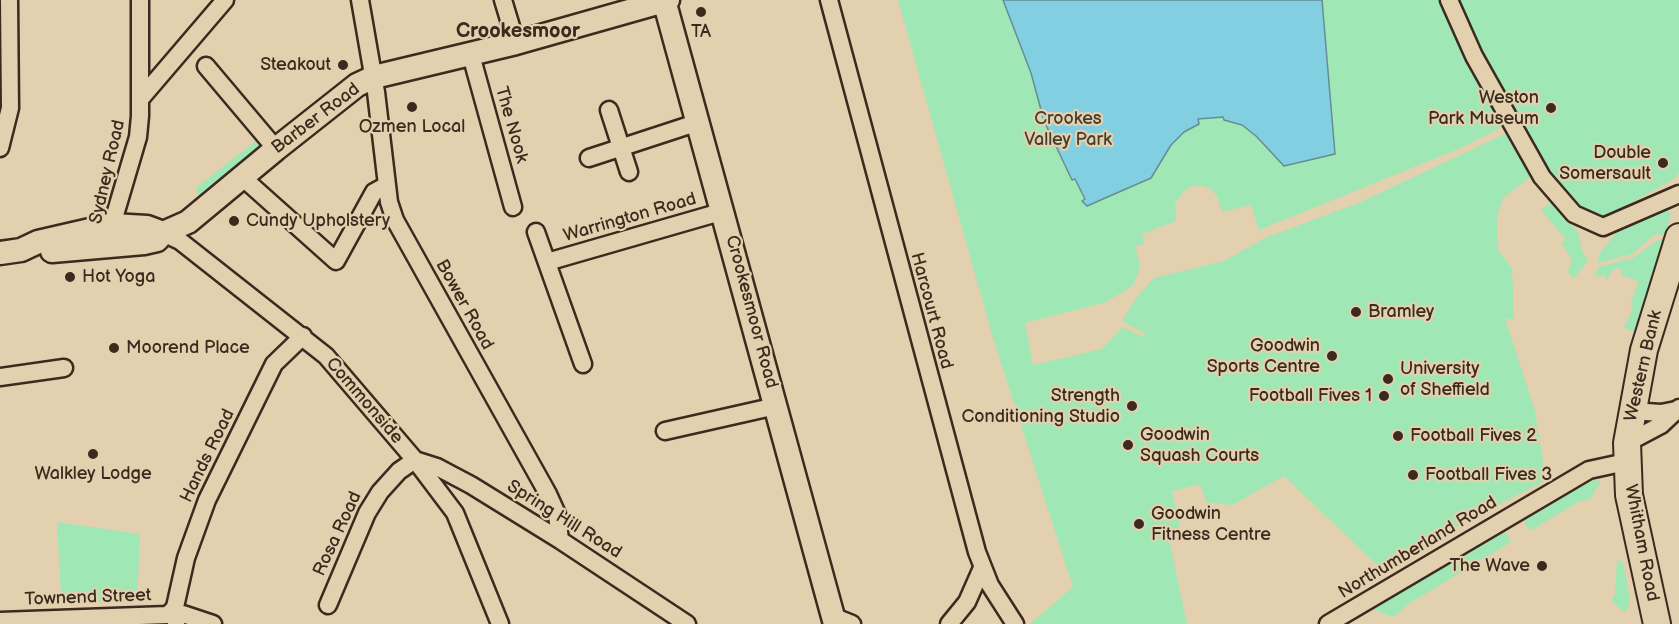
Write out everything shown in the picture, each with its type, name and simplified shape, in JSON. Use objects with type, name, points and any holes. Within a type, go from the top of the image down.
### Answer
[{"type":"main road","name":"Western Bank","points":[[1626,452],[1631,411],[1644,350],[1679,237]]},
{"type":"main road","name":"Whitham Road","points":[[1626,452],[1629,495],[1657,624]]},
{"type":"street","points":[[0,148],[10,108],[9,0]]},
{"type":"street","name":"Sydney Road","points":[[113,234],[138,137],[142,97],[140,0]]},
{"type":"street","points":[[142,97],[225,0]]},
{"type":"street","name":"Bower Road","points":[[360,0],[374,77],[387,185],[395,220],[548,494],[557,514],[560,540]]},
{"type":"street","points":[[503,0],[516,43]]},
{"type":"street","name":"Harcourt Road","points":[[829,0],[982,568],[1015,624]]},
{"type":"street","points":[[1449,0],[1474,56],[1542,177],[1574,214],[1603,227],[1679,194]]},
{"type":"street","name":"Barber Road","points":[[163,232],[188,222],[276,149],[357,86],[374,77],[471,55],[666,1]]},
{"type":"street","name":"Crookesmoor Road","points":[[666,1],[776,406],[840,621]]},
{"type":"street","name":"The Nook","points":[[471,55],[513,207]]},
{"type":"street","points":[[206,66],[276,149]]},
{"type":"street","points":[[609,110],[629,172]]},
{"type":"street","points":[[589,158],[699,122]]},
{"type":"street","points":[[242,177],[336,261],[374,192],[387,185]]},
{"type":"street","name":"Warrington Road","points":[[547,262],[724,211]]},
{"type":"street","points":[[11,251],[44,252],[113,234],[144,243],[157,240],[163,232]]},
{"type":"street","name":"Commonside","points":[[163,232],[180,241],[326,356],[415,459],[455,513],[500,624]]},
{"type":"street","points":[[536,232],[583,364]]},
{"type":"street","name":"Hands Road","points":[[176,616],[186,558],[207,500],[274,364],[303,336]]},
{"type":"street","points":[[0,377],[64,368]]},
{"type":"street","points":[[665,430],[776,406]]},
{"type":"street","name":"Northumberland Road","points":[[1631,411],[1661,413],[1677,409]]},
{"type":"street","name":"Northumberland Road","points":[[1328,624],[1589,470],[1626,452],[1661,425],[1677,409]]},
{"type":"street","name":"Spring Hill Road","points":[[415,459],[437,467],[471,485],[560,540],[687,624]]},
{"type":"street","name":"Rosa Road","points":[[328,604],[367,513],[380,492],[399,471],[415,459]]},
{"type":"street","points":[[949,624],[967,602],[982,568]]},
{"type":"street","points":[[176,616],[183,614],[213,624]]},
{"type":"street","name":"Townend Street","points":[[0,621],[176,616]]},
{"type":"green space","name":"Crookes Valley Park","points":[[898,0],[1442,0],[1505,125],[1463,147],[1259,230],[1251,205],[1222,212],[1217,196],[1211,189],[1200,185],[1187,188],[1175,203],[1176,221],[1142,234],[1144,244],[1135,246],[1140,267],[1134,284],[1106,302],[1025,323],[1033,365],[1102,349],[1123,327],[1143,337],[1145,333],[1122,321],[1137,297],[1154,278],[1224,261],[1265,238],[1361,202],[1509,132],[1532,176],[1503,198],[1497,216],[1498,250],[1512,268],[1514,320],[1505,318],[1535,411],[1546,480],[1379,567],[1284,476],[1232,505],[1206,502],[1200,484],[1172,491],[1180,527],[1167,530],[1187,624],[1030,624],[1073,587],[993,338]]},
{"type":"green space","points":[[1454,0],[1679,0],[1679,173],[1674,179],[1606,217],[1590,213],[1579,205],[1564,192],[1529,147]]},
{"type":"green space","points":[[258,139],[260,146],[198,196],[196,188]]},
{"type":"green space","points":[[1550,203],[1578,232],[1582,251],[1588,261],[1573,279],[1568,272],[1572,259],[1561,243],[1566,240],[1541,210]]},
{"type":"green space","points":[[1665,207],[1671,214],[1665,234],[1654,235],[1632,254],[1597,263],[1600,253],[1618,231]]},
{"type":"green space","points":[[1659,239],[1664,239],[1636,332],[1624,328],[1633,307],[1631,304],[1638,281],[1622,275],[1621,269],[1616,268],[1610,273],[1607,281],[1604,275],[1595,277],[1596,272],[1599,267],[1633,258]]},
{"type":"green space","points":[[1594,480],[1601,481],[1590,499],[1578,502],[1530,531],[1521,517]]},
{"type":"green space","points":[[57,522],[140,534],[137,601],[73,603],[61,595]]},
{"type":"green space","points":[[1504,530],[1511,542],[1410,603],[1393,617],[1369,608]]},
{"type":"green space","points":[[1617,560],[1623,562],[1630,600],[1626,613],[1611,601],[1615,594]]},
{"type":"water","points":[[1003,0],[1322,0],[1335,154],[1284,166],[1256,136],[1242,125],[1224,120],[1223,117],[1198,119],[1199,124],[1184,132],[1171,145],[1151,178],[1087,206],[1082,201],[1085,199],[1075,179],[1072,180],[1044,121],[1031,73]]},
{"type":"place","name":"TA","points":[[701,12]]},
{"type":"place","name":"Steakout","points":[[343,65]]},
{"type":"place","name":"Ozmen Local","points":[[412,107]]},
{"type":"place","name":"Weston Park Museum","points":[[1551,108]]},
{"type":"place","name":"Double Somersault","points":[[1663,163]]},
{"type":"place","name":"Cundy Upholstery","points":[[234,221]]},
{"type":"place","name":"Hot Yoga","points":[[70,277]]},
{"type":"place","name":"Bramley","points":[[1356,312]]},
{"type":"place","name":"Moorend Place","points":[[114,348]]},
{"type":"place","name":"Goodwin Sports Centre","points":[[1332,356]]},
{"type":"place","name":"University of Sheffield","points":[[1388,379]]},
{"type":"place","name":"Football Fives 1","points":[[1384,396]]},
{"type":"place","name":"Strength Conditioning Studio","points":[[1132,406]]},
{"type":"place","name":"Football Fives 2","points":[[1398,436]]},
{"type":"place","name":"Goodwin Squash Courts","points":[[1128,445]]},
{"type":"place","name":"Walkley Lodge","points":[[93,454]]},
{"type":"place","name":"Football Fives 3","points":[[1413,475]]},
{"type":"place","name":"Goodwin Fitness Centre","points":[[1139,524]]},
{"type":"place","name":"The Wave","points":[[1542,566]]},
{"type":"district","name":"Crookesmoor","points":[[518,32]]}]
